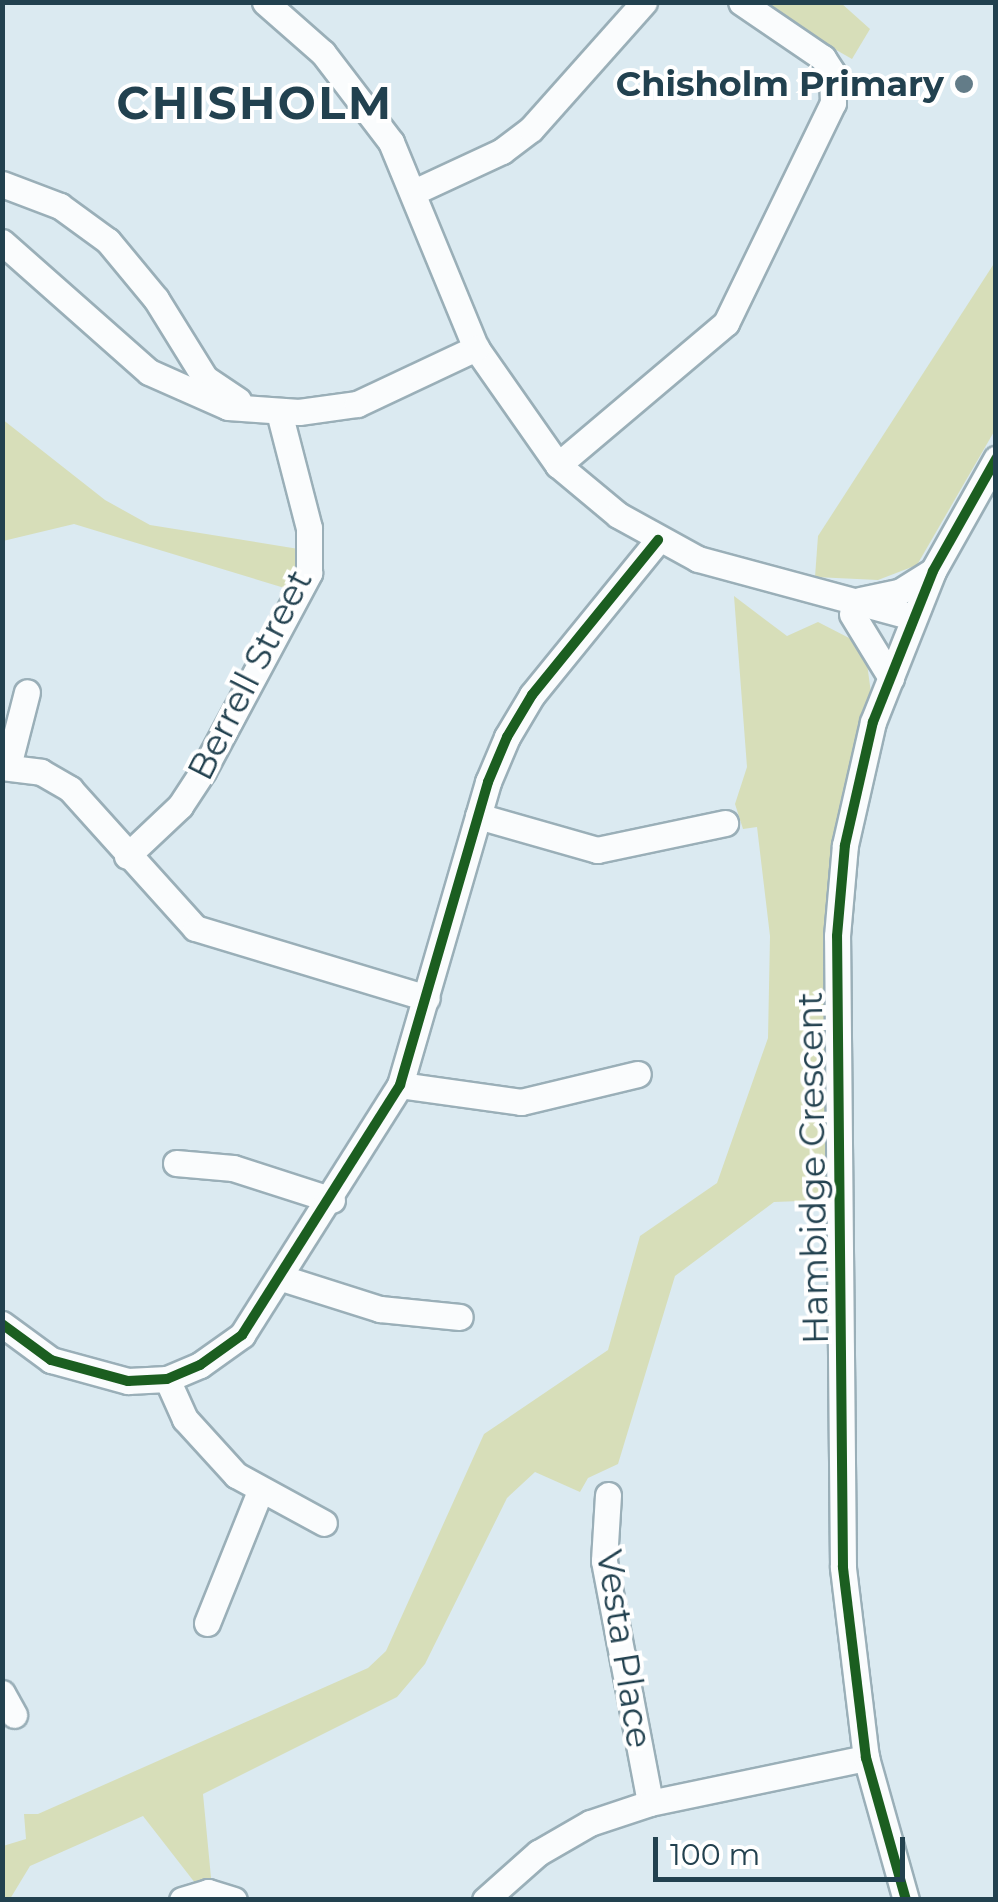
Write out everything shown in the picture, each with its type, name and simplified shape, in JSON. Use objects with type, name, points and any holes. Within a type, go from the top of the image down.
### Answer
[{"type":"street","points":[[265,2],[360,96],[416,191],[476,348],[558,466],[658,540],[910,625]]},
{"type":"street","points":[[416,191],[502,150],[531,128],[644,2]]},
{"type":"street","points":[[558,466],[726,323],[833,103],[832,72],[823,58],[741,2]]},
{"type":"street","points":[[2,184],[60,206],[108,240],[156,298],[205,378],[273,412]]},
{"type":"street","points":[[2,242],[149,372],[219,404],[273,412],[357,404],[476,348]]},
{"type":"street","name":"Berrell Street","points":[[127,856],[180,806],[203,772],[308,573],[309,528],[273,412]]},
{"type":"street","name":"Hambidge Crescent","points":[[906,1900],[866,1758],[843,1567],[837,936],[853,803],[891,678],[933,570],[996,459]]},
{"type":"street","points":[[2,1324],[76,1371],[128,1381],[167,1378],[200,1365],[242,1334],[332,1200],[400,1085],[478,816],[508,737],[532,696],[658,540]]},
{"type":"street","points":[[854,607],[899,592],[933,570]]},
{"type":"street","points":[[854,607],[891,678]]},
{"type":"street","points":[[27,692],[6,766],[61,782],[166,903],[218,939],[427,998]]},
{"type":"street","points":[[478,816],[597,850],[725,824]]},
{"type":"street","points":[[400,1085],[521,1102],[638,1074]]},
{"type":"street","points":[[176,1163],[233,1168],[332,1200]]},
{"type":"street","points":[[282,1278],[380,1309],[460,1318]]},
{"type":"street","points":[[167,1378],[208,1449],[260,1492],[324,1523]]},
{"type":"street","points":[[207,1623],[260,1492]]},
{"type":"street","name":"Vesta Place","points":[[608,1495],[604,1560],[650,1803]]},
{"type":"street","points":[[485,1900],[572,1832],[650,1803],[866,1758]]},
{"type":"street","points":[[182,1900],[208,1892],[234,1900]]},
{"type":"green space","points":[[754,3],[841,3],[870,29],[852,59]]},
{"type":"green space","points":[[995,262],[995,430],[917,565],[878,580],[815,577],[818,536]]},
{"type":"green space","points":[[2,419],[105,500],[150,525],[311,551],[301,593],[74,524],[3,541]]},
{"type":"green space","points":[[734,596],[787,636],[818,622],[853,640],[866,656],[871,693],[851,763],[828,1020],[827,1200],[774,1202],[675,1276],[618,1464],[588,1478],[580,1492],[535,1472],[507,1498],[425,1664],[397,1697],[203,1794],[212,1888],[199,1888],[143,1816],[30,1866],[10,1899],[3,1900],[3,1846],[26,1839],[24,1814],[38,1814],[368,1668],[386,1651],[484,1434],[608,1350],[640,1236],[717,1183],[768,1038],[770,936],[757,827],[743,829],[735,804],[747,767]]},
{"type":"cycle path","points":[[906,1900],[866,1758],[843,1567],[837,936],[845,845],[873,722],[933,571],[996,459]]},
{"type":"cycle path","points":[[2,1324],[51,1360],[128,1381],[167,1379],[200,1365],[242,1335],[400,1085],[488,782],[507,737],[532,695],[658,540]]},
{"type":"place","name":"Chisholm Primary","points":[[964,84]]},
{"type":"district","name":"CHISHOLM","points":[[255,103]]}]
